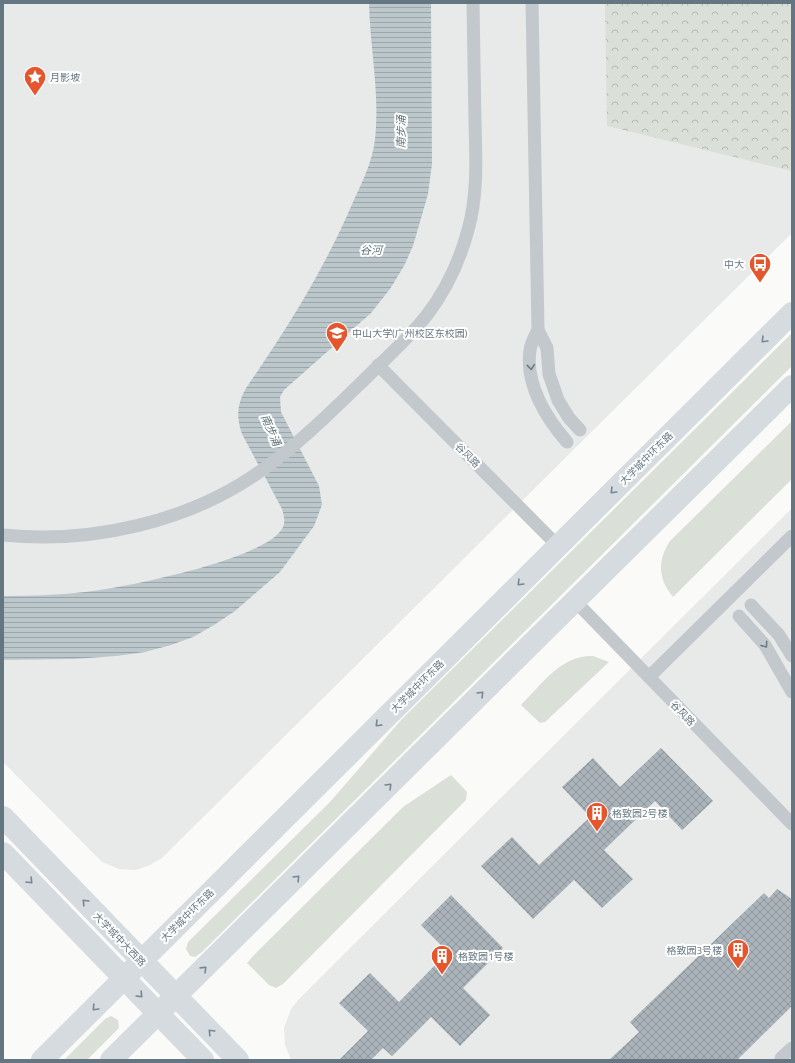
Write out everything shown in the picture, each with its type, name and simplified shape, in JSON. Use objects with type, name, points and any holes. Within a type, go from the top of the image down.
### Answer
[{"type":"main road","name":"大学城中环东路","points":[[42,1060],[792,313]]},
{"type":"main road","points":[[111,1060],[792,386]]},
{"type":"main road","name":"大学城中大西路","points":[[3,817],[238,1060]]},
{"type":"main road","points":[[3,853],[203,1060]]},
{"type":"lane","points":[[3,535],[59,537],[108,532],[184,511],[218,497],[261,471],[306,436],[427,315],[442,292],[457,262],[469,228],[474,204],[476,171],[473,3]]},
{"type":"lane","points":[[532,3],[538,330],[530,349],[532,378],[542,407],[555,428],[567,442]]},
{"type":"lane","points":[[538,330],[547,348],[549,374],[558,400],[569,418],[580,430]]},
{"type":"lane","name":"谷风路","points":[[378,365],[558,546]]},
{"type":"lane","points":[[648,677],[792,536]]},
{"type":"lane","name":"谷风路","points":[[574,601],[792,824]]},
{"type":"lane","points":[[752,604],[779,634],[792,656]]},
{"type":"lane","points":[[739,616],[765,645],[792,692]]},
{"type":"lane","points":[[781,1058],[792,1048]]},
{"type":"shaded area","name":"中山大学(广州校区东校园)","points":[[3,3],[792,3],[792,233],[162,858],[150,865],[136,870],[119,869],[102,862],[3,762]]},
{"type":"shaded area","points":[[792,508],[792,1060],[291,1060],[285,1045],[284,1028],[291,1009],[298,1000]]},
{"type":"green space","points":[[605,3],[792,3],[792,171],[607,126]]},
{"type":"green space","points":[[792,333],[792,366],[202,952],[195,957],[190,956],[186,949],[188,942],[330,802],[402,719]]},
{"type":"green space","points":[[792,421],[792,479],[673,597],[664,583],[661,570],[663,556],[670,541]]},
{"type":"green space","points":[[593,656],[609,662],[545,722],[540,723],[521,705],[553,672],[571,660]]},
{"type":"green space","points":[[451,775],[467,792],[466,800],[283,984],[276,988],[269,985],[247,963],[403,807]]},
{"type":"green space","points":[[111,1016],[118,1020],[119,1028],[87,1060],[64,1060],[105,1019]]},
{"type":"water","name":"谷河","points":[[369,3],[431,3],[432,164],[428,194],[413,246],[404,266],[390,289],[371,313],[284,390],[280,397],[281,412],[319,486],[322,505],[314,526],[280,572],[235,611],[193,637],[145,652],[116,656],[74,659],[3,660],[3,596],[85,592],[129,585],[191,571],[221,562],[249,551],[270,540],[282,529],[284,517],[282,509],[242,434],[238,411],[246,388],[290,321],[318,274],[342,227],[370,163],[375,139],[376,88]]},
{"type":"building","name":"格致园2号楼","points":[[661,748],[713,801],[682,830],[655,801],[604,850],[633,879],[602,908],[574,880],[533,919],[481,866],[512,837],[539,865],[590,817],[562,787],[593,758],[620,787]]},
{"type":"building","name":"格致园3号楼","points":[[777,889],[792,899],[792,1006],[737,1060],[609,1060],[639,1032],[630,1022],[764,893],[769,898]]},
{"type":"building","name":"格致园1号楼","points":[[451,895],[503,948],[463,988],[490,1015],[460,1046],[431,1017],[392,1056],[383,1048],[371,1060],[339,1060],[368,1031],[339,1003],[370,973],[399,1002],[448,952],[421,925]]},
{"type":"place","name":"月影坡","points":[[35,96]]},
{"type":"place","name":"中大","points":[[760,284]]},
{"type":"place","name":"中山大学(广州校区东校园)","points":[[337,352]]},
{"type":"place","name":"格致园2号楼","points":[[597,832]]},
{"type":"place","name":"格致园3号楼","points":[[738,970]]},
{"type":"place","name":"格致园1号楼","points":[[442,976]]},
{"type":"water label","name":"南步涌","points":[[401,132]]},
{"type":"water label","name":"南步涌","points":[[271,430]]}]
